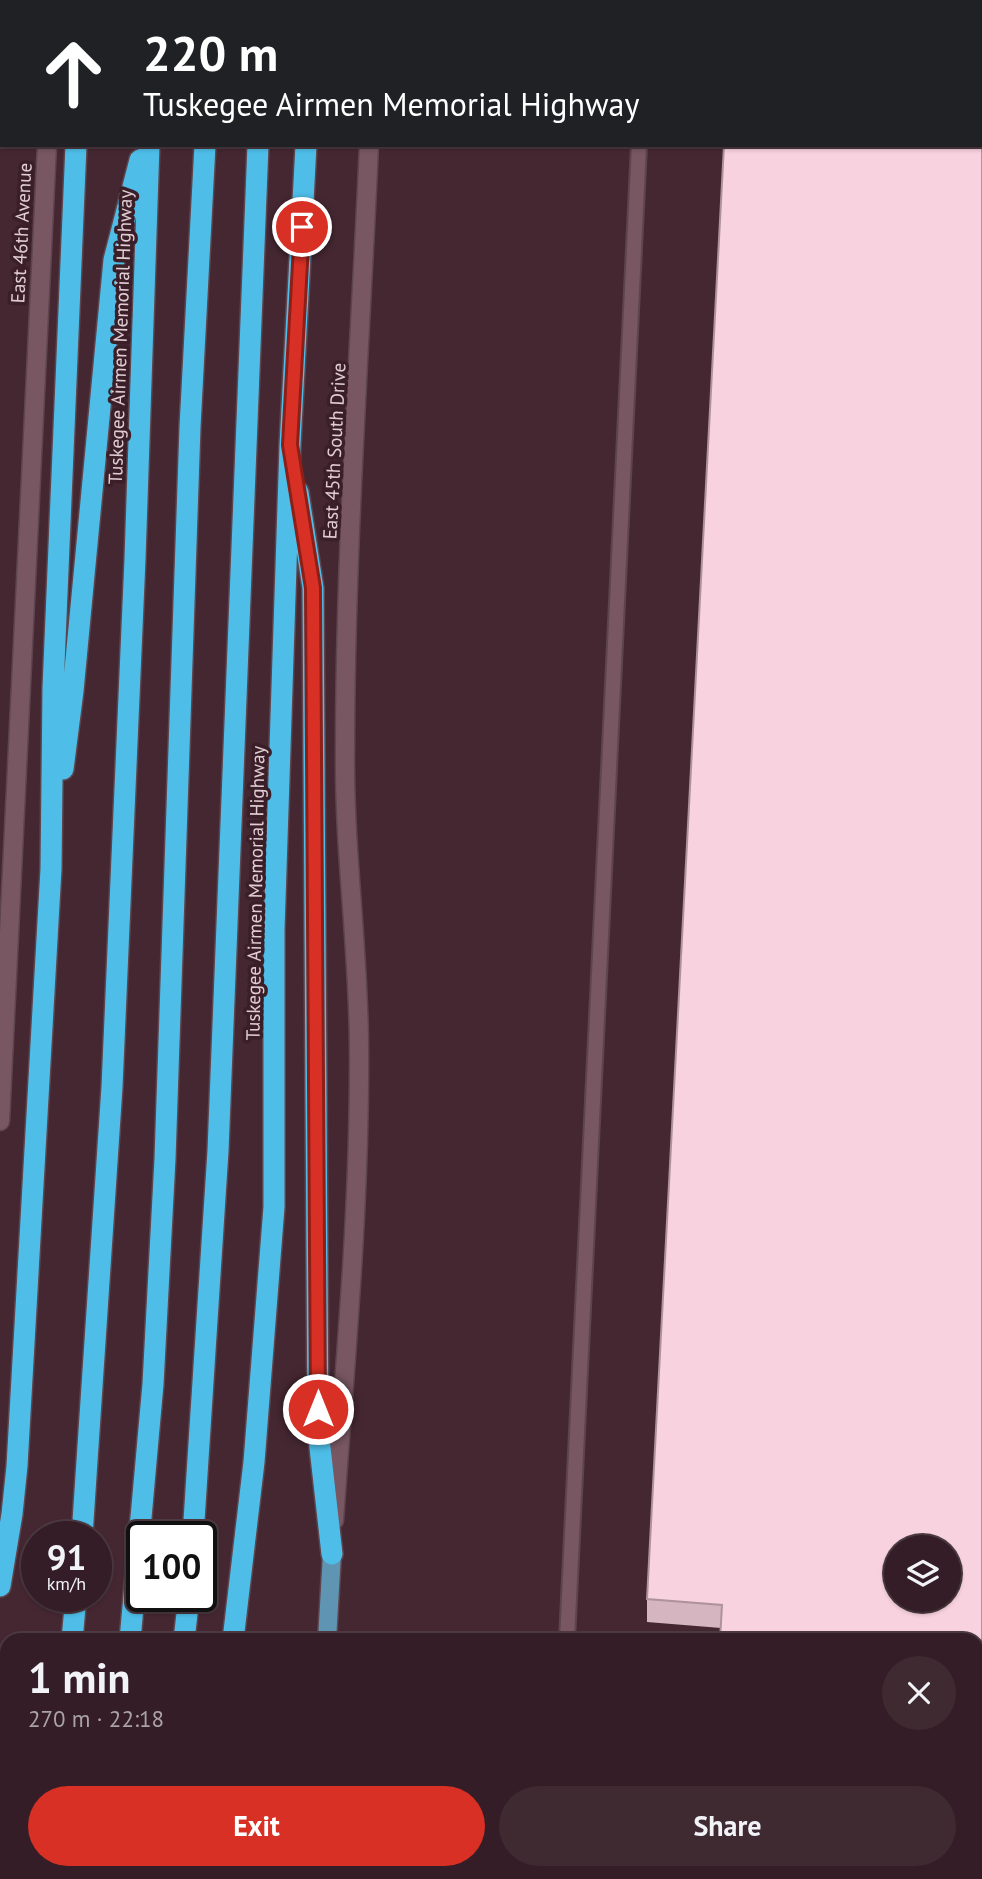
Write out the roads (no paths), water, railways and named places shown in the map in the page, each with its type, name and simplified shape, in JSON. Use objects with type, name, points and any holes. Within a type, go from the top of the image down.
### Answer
[{"type":"highway","points":[[0,1586],[17,1466],[51,869],[53,688],[76,147]]},
{"type":"highway","points":[[51,869],[73,691],[114,260],[143,147]]},
{"type":"highway","name":"Tuskegee Airmen Memorial Highway","points":[[83,1521],[114,1060],[149,147]]},
{"type":"highway","points":[[131,1633],[153,1384],[165,1159],[190,427],[205,147]]},
{"type":"highway","points":[[194,1521],[218,1151],[258,147]]},
{"type":"highway","name":"Tuskegee Airmen Memorial Highway","points":[[234,1633],[254,1462],[274,1207],[274,930],[290,445],[306,147]]},
{"type":"highway","points":[[290,445],[313,588],[318,1430],[332,1555]]},
{"type":"highway","points":[[73,1633],[75,1612]]},
{"type":"highway","points":[[185,1633],[187,1612]]},
{"type":"main road","name":"East 46th Avenue","points":[[0,1121],[47,147]]},
{"type":"main road","name":"East 45th South Drive","points":[[327,1633],[359,1110],[357,949],[345,807],[345,754],[350,562],[369,147]]},
{"type":"lane","points":[[567,1633],[639,147]]}]
